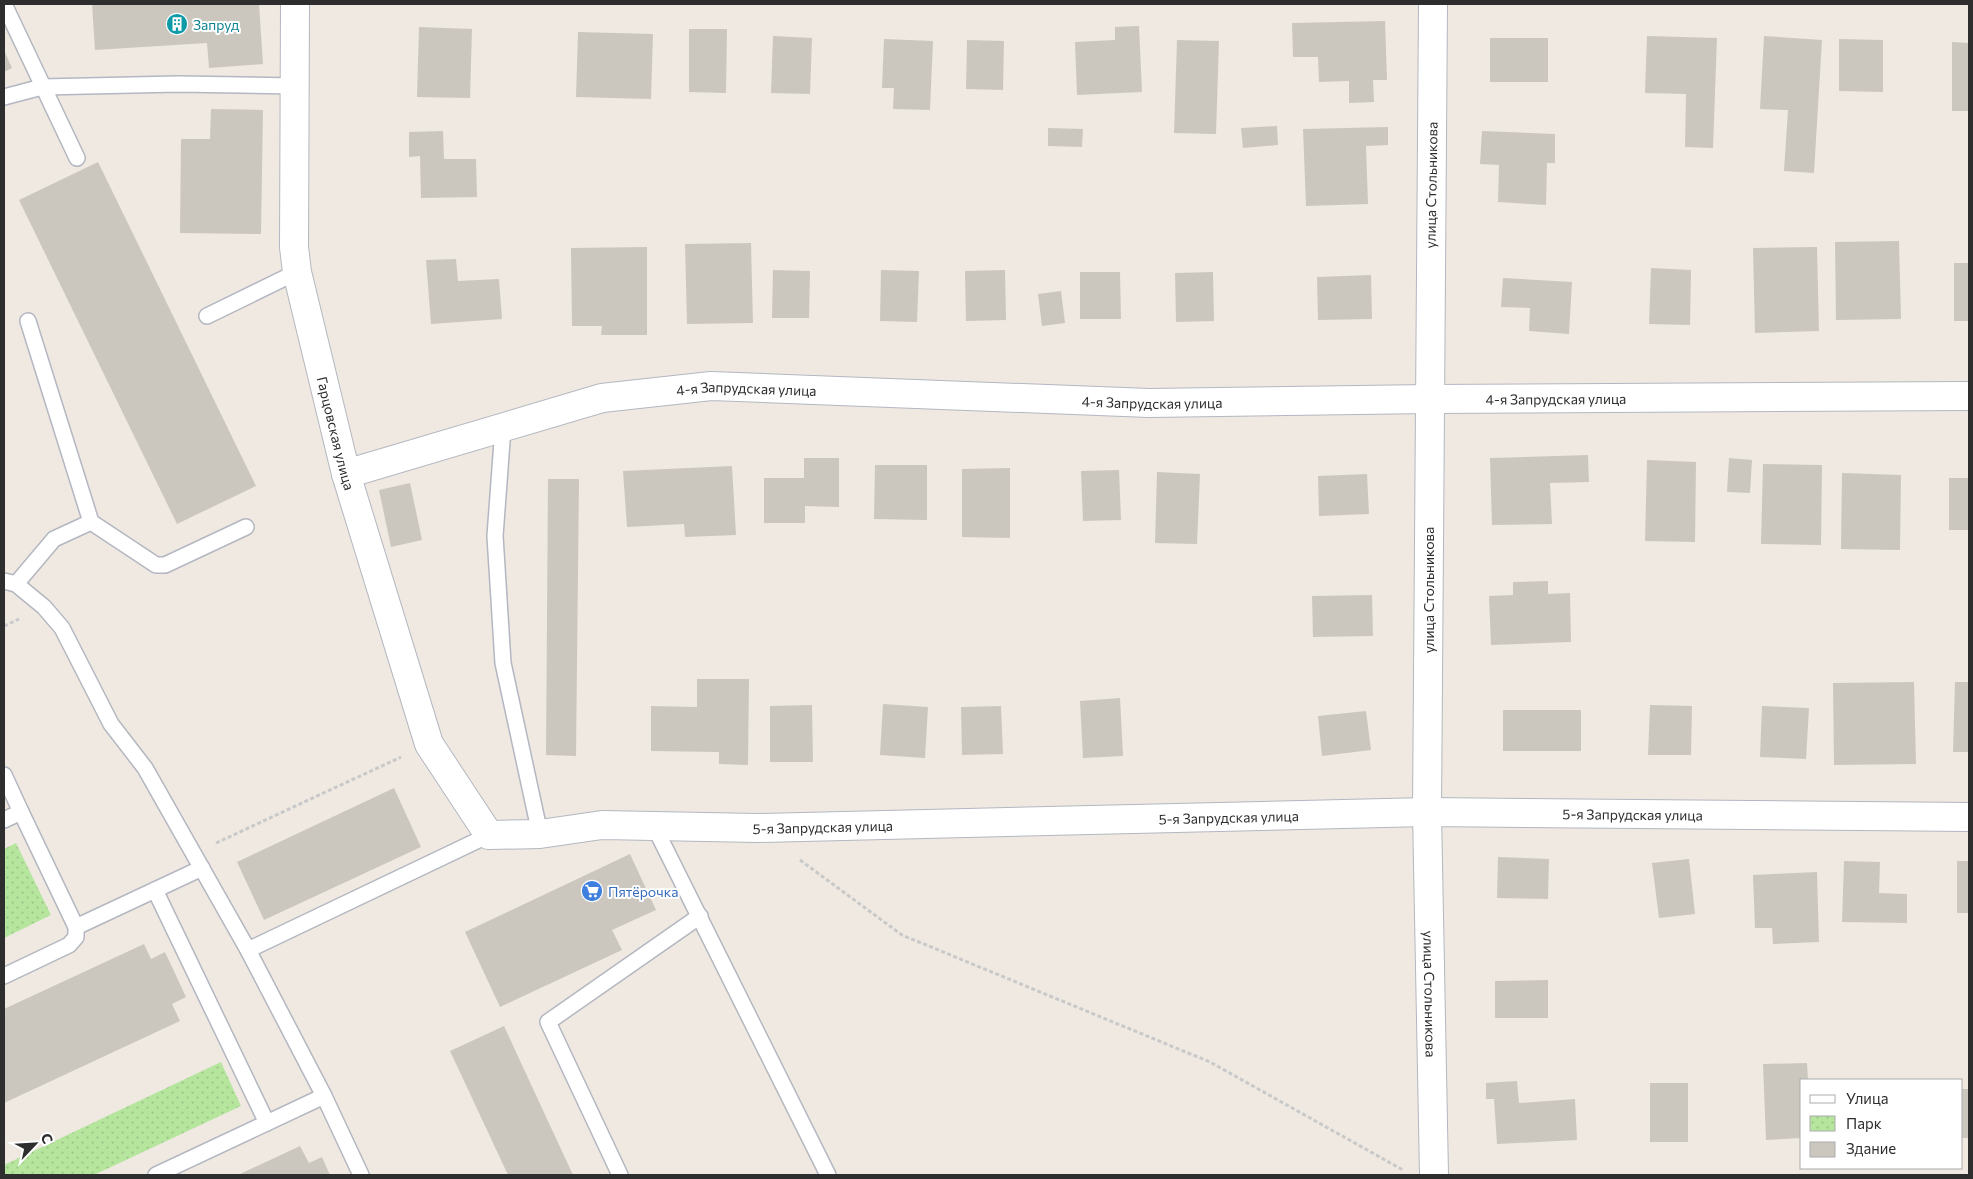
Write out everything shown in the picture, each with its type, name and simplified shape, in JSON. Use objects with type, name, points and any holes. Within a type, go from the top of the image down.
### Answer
[{"type":"street","name":"Гарцовская улица","points":[[295,4],[294,247],[297,272],[346,474],[429,744],[489,835]]},
{"type":"street","name":"улица Стольникова","points":[[1433,4],[1427,812],[1434,1175]]},
{"type":"street","name":"4-я Запрудская улица","points":[[346,474],[602,398],[711,386],[1149,403],[1429,399],[1969,396]]},
{"type":"street","name":"5-я Запрудская улица","points":[[489,835],[540,834],[602,825],[757,828],[1427,812],[1969,817]]},
{"type":"lane","points":[[4,4],[77,158]]},
{"type":"lane","points":[[4,97],[42,87],[178,84],[295,86]]},
{"type":"lane","points":[[207,316],[297,272]]},
{"type":"lane","points":[[28,321],[91,522],[156,565],[166,565],[246,527]]},
{"type":"lane","points":[[503,428],[495,536],[503,663],[540,834]]},
{"type":"lane","points":[[91,522],[54,539],[10,582],[44,607],[62,628],[111,724],[145,768],[248,950],[324,1096],[362,1175]]},
{"type":"lane","points":[[4,775],[76,927],[76,937],[69,945],[4,976]]},
{"type":"lane","points":[[4,820],[21,812]]},
{"type":"lane","points":[[654,826],[828,1175]]},
{"type":"lane","points":[[248,950],[489,835]]},
{"type":"lane","points":[[76,927],[202,868]]},
{"type":"lane","points":[[155,890],[267,1123]]},
{"type":"lane","points":[[620,1175],[548,1022],[700,916]]},
{"type":"lane","points":[[156,1175],[324,1096]]},
{"type":"path","points":[[193,854],[429,744]]},
{"type":"path","points":[[795,856],[902,935],[1210,1062],[1404,1170]]},
{"type":"green space","points":[[16,843],[51,915],[4,938],[4,849]]},
{"type":"green space","points":[[221,1062],[241,1106],[94,1175],[4,1175],[4,1165]]},
{"type":"building","name":"Запруд","points":[[92,4],[259,4],[263,64],[209,68],[207,43],[95,50]]},
{"type":"building","points":[[1385,21],[1387,80],[1373,80],[1374,102],[1349,103],[1349,81],[1319,82],[1318,57],[1293,57],[1292,23]]},
{"type":"building","points":[[1139,26],[1142,92],[1077,95],[1075,42],[1115,40],[1115,27]]},
{"type":"building","points":[[419,27],[472,29],[470,98],[417,97]]},
{"type":"building","points":[[689,29],[727,29],[726,93],[689,92]]},
{"type":"building","points":[[578,32],[653,34],[651,99],[576,97]]},
{"type":"building","points":[[773,36],[812,38],[810,94],[771,93]]},
{"type":"building","points":[[1647,36],[1717,38],[1713,148],[1685,147],[1686,94],[1645,93]]},
{"type":"building","points":[[1764,36],[1822,40],[1814,173],[1784,171],[1788,110],[1760,109]]},
{"type":"building","points":[[1490,38],[1548,38],[1548,82],[1490,82]]},
{"type":"building","points":[[884,39],[933,41],[930,110],[893,109],[894,88],[882,88]]},
{"type":"building","points":[[1839,39],[1883,40],[1883,92],[1839,91]]},
{"type":"building","points":[[967,40],[1004,41],[1003,90],[966,89]]},
{"type":"building","points":[[1177,40],[1219,41],[1216,134],[1174,133]]},
{"type":"building","points":[[1952,42],[1969,43],[1969,111],[1952,111]]},
{"type":"building","points":[[4,50],[12,68],[4,72]]},
{"type":"building","points":[[211,109],[263,110],[261,234],[180,233],[181,139],[210,139]]},
{"type":"building","points":[[1277,126],[1278,145],[1243,148],[1241,128]]},
{"type":"building","points":[[1388,127],[1388,145],[1366,146],[1368,204],[1306,206],[1303,129]]},
{"type":"building","points":[[1048,128],[1083,129],[1082,147],[1048,146]]},
{"type":"building","points":[[443,131],[444,159],[476,159],[477,197],[421,198],[420,156],[409,157],[409,132]]},
{"type":"building","points":[[1482,131],[1555,134],[1555,163],[1547,163],[1546,205],[1498,202],[1499,165],[1480,164]]},
{"type":"building","points":[[98,162],[256,486],[177,524],[19,200]]},
{"type":"building","points":[[1899,241],[1901,319],[1836,320],[1835,242]]},
{"type":"building","points":[[751,243],[753,323],[687,324],[685,244]]},
{"type":"building","points":[[647,247],[647,335],[601,335],[602,326],[572,326],[571,248]]},
{"type":"building","points":[[1817,247],[1819,331],[1755,333],[1753,248]]},
{"type":"building","points":[[456,259],[458,281],[499,279],[502,319],[431,324],[426,260]]},
{"type":"building","points":[[1954,263],[1969,263],[1969,321],[1954,321]]},
{"type":"building","points":[[1651,268],[1691,270],[1690,325],[1649,324]]},
{"type":"building","points":[[773,270],[810,271],[809,318],[772,318]]},
{"type":"building","points":[[881,270],[919,271],[917,322],[880,321]]},
{"type":"building","points":[[1005,270],[1006,320],[966,321],[965,271]]},
{"type":"building","points":[[1080,272],[1120,272],[1121,319],[1080,319]]},
{"type":"building","points":[[1213,272],[1214,321],[1176,322],[1175,273]]},
{"type":"building","points":[[1371,275],[1372,319],[1318,320],[1317,277]]},
{"type":"building","points":[[1503,278],[1572,282],[1569,334],[1529,331],[1530,308],[1501,307]]},
{"type":"building","points":[[1061,291],[1065,323],[1042,326],[1038,294]]},
{"type":"building","points":[[1588,455],[1589,482],[1550,483],[1552,524],[1492,525],[1490,458]]},
{"type":"building","points":[[804,458],[839,458],[839,507],[805,506],[805,523],[764,523],[764,478],[804,478]]},
{"type":"building","points":[[1729,458],[1752,460],[1750,493],[1727,492]]},
{"type":"building","points":[[1647,460],[1696,462],[1695,542],[1645,541]]},
{"type":"building","points":[[1763,464],[1822,465],[1821,545],[1761,544]]},
{"type":"building","points":[[875,465],[927,465],[927,520],[874,519]]},
{"type":"building","points":[[732,466],[736,535],[685,537],[684,524],[627,527],[623,471]]},
{"type":"building","points":[[1010,468],[1010,538],[962,537],[962,469]]},
{"type":"building","points":[[1119,470],[1121,520],[1083,521],[1081,471]]},
{"type":"building","points":[[1157,472],[1200,474],[1197,544],[1155,543]]},
{"type":"building","points":[[1842,473],[1901,475],[1900,550],[1841,549]]},
{"type":"building","points":[[1367,474],[1369,514],[1319,516],[1318,476]]},
{"type":"building","points":[[1949,478],[1969,478],[1969,530],[1949,530]]},
{"type":"building","points":[[548,479],[579,479],[576,756],[546,755]]},
{"type":"building","points":[[410,483],[422,540],[391,547],[379,490]]},
{"type":"building","points":[[1548,581],[1548,594],[1570,593],[1571,642],[1491,645],[1489,596],[1513,595],[1513,582]]},
{"type":"building","points":[[1372,595],[1373,636],[1313,637],[1312,596]]},
{"type":"building","points":[[697,679],[749,679],[748,765],[719,764],[719,752],[651,751],[651,706],[697,707]]},
{"type":"building","points":[[1914,682],[1916,764],[1834,765],[1833,683]]},
{"type":"building","points":[[1955,682],[1969,682],[1969,752],[1953,752]]},
{"type":"building","points":[[1120,698],[1123,756],[1083,758],[1080,701]]},
{"type":"building","points":[[883,704],[928,707],[925,758],[880,755]]},
{"type":"building","points":[[812,705],[813,762],[770,762],[770,706]]},
{"type":"building","points":[[1650,705],[1692,706],[1691,755],[1648,755]]},
{"type":"building","points":[[1001,706],[1003,754],[962,755],[961,707]]},
{"type":"building","points":[[1762,706],[1809,708],[1806,759],[1760,757]]},
{"type":"building","points":[[1503,710],[1581,710],[1581,751],[1503,751]]},
{"type":"building","points":[[1366,711],[1371,750],[1322,756],[1318,716]]},
{"type":"building","points":[[394,788],[421,847],[264,920],[237,862]]},
{"type":"building","points":[[630,854],[656,910],[612,930],[622,950],[500,1007],[465,932]]},
{"type":"building","points":[[1498,857],[1549,859],[1548,899],[1497,898]]},
{"type":"building","points":[[1689,859],[1695,914],[1659,918],[1652,863]]},
{"type":"building","points":[[1844,861],[1880,862],[1879,893],[1907,894],[1907,923],[1842,922]]},
{"type":"building","points":[[1957,861],[1969,861],[1969,913],[1957,913]]},
{"type":"building","points":[[1817,872],[1819,942],[1773,944],[1772,928],[1755,928],[1753,875]]},
{"type":"building","points":[[144,944],[151,959],[165,952],[186,997],[172,1004],[180,1021],[4,1103],[4,1009]]},
{"type":"building","points":[[1548,980],[1548,1018],[1495,1018],[1495,981]]},
{"type":"building","points":[[504,1026],[573,1175],[508,1175],[450,1051]]},
{"type":"building","points":[[1807,1063],[1808,1079],[1800,1079],[1800,1138],[1766,1140],[1763,1064]]},
{"type":"building","points":[[1517,1081],[1519,1103],[1575,1099],[1577,1140],[1497,1144],[1494,1099],[1486,1099],[1486,1083]]},
{"type":"building","points":[[1650,1083],[1688,1083],[1688,1142],[1650,1142]]},
{"type":"building","points":[[1963,1089],[1969,1089],[1969,1138],[1963,1138]]},
{"type":"building","points":[[300,1146],[309,1163],[322,1157],[330,1175],[238,1175]]},
{"type":"place","name":"Запруд","points":[[177,24]]},
{"type":"place","name":"Пятёрочка","points":[[592,891]]}]
